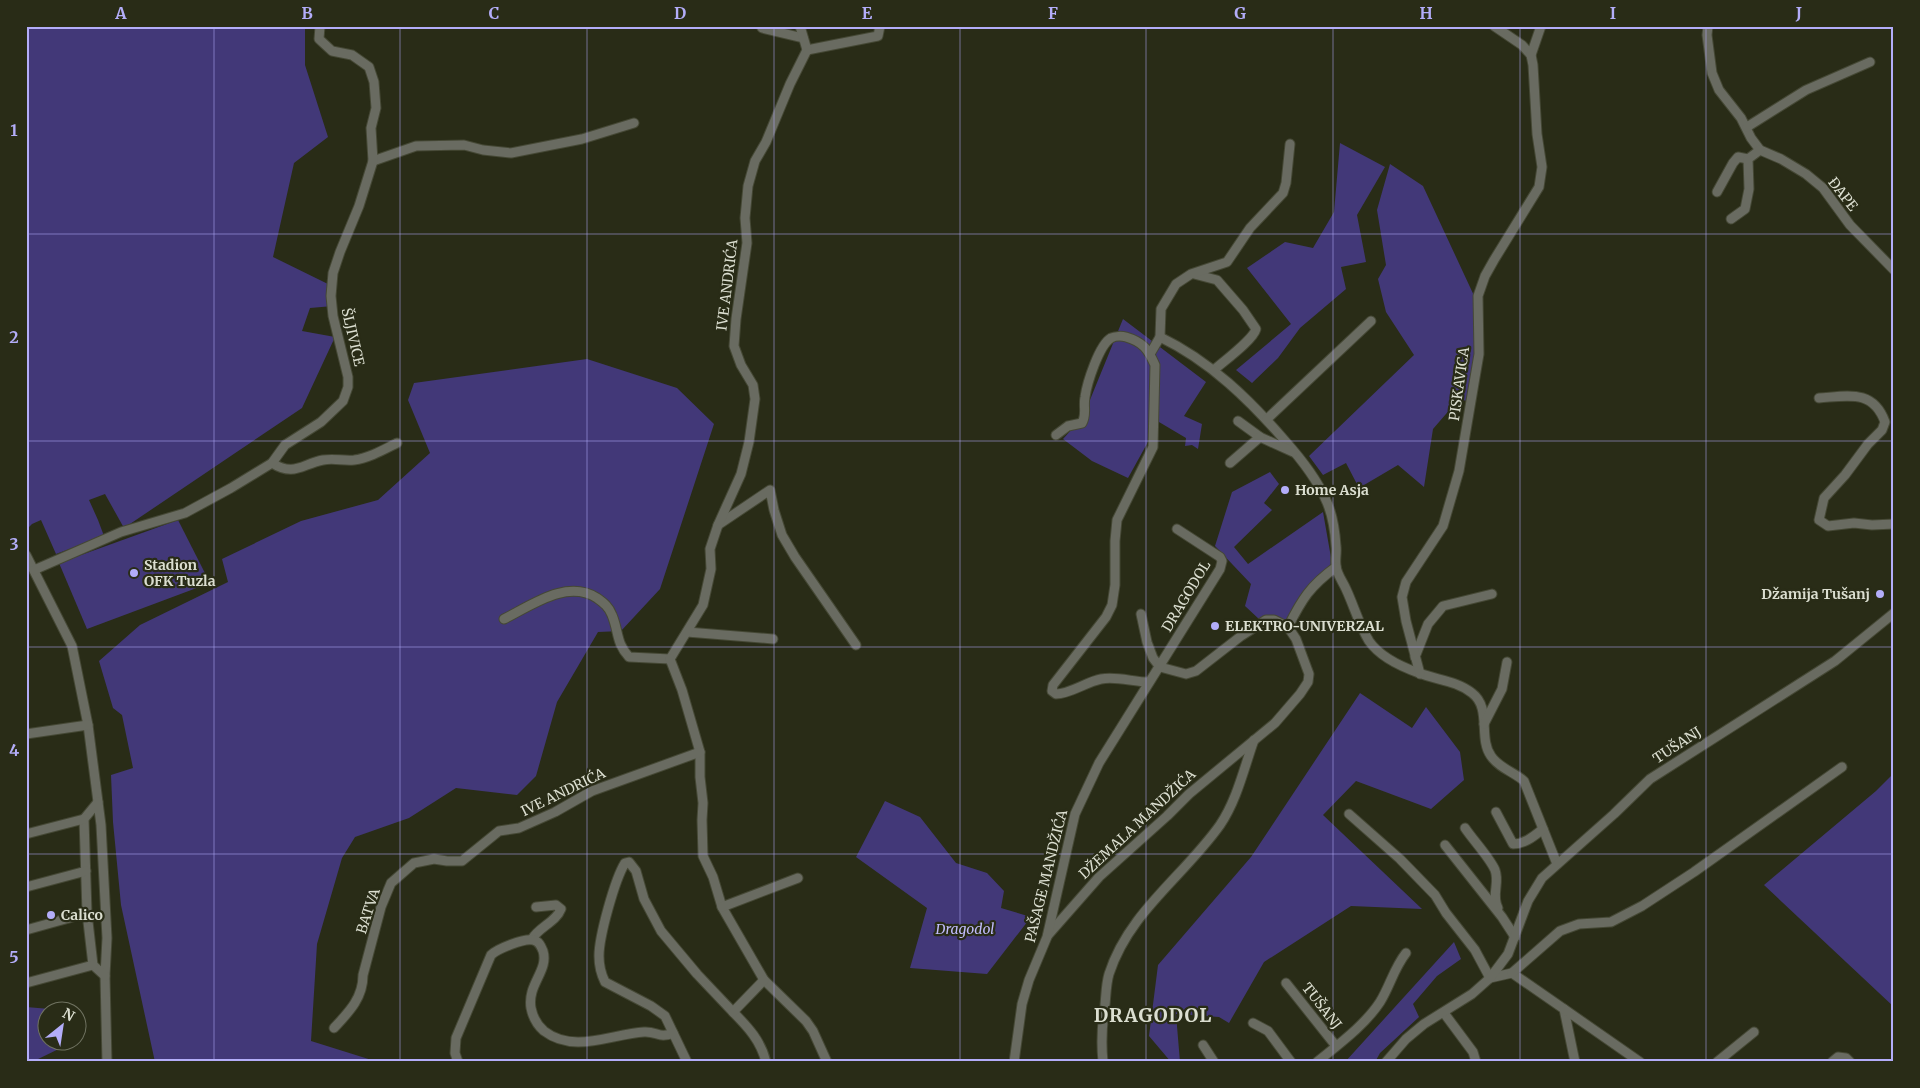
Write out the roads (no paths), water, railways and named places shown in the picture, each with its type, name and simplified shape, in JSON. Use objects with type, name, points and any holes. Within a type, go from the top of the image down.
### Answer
[{"type":"street","name":"ŠLJIVICE","points":[[34,570],[121,532],[185,513],[231,488],[272,463],[285,445],[321,422],[343,401],[348,387],[343,351],[333,316],[331,296],[333,273],[359,206],[373,161],[372,128],[376,108],[374,82],[369,67],[352,55],[332,51],[319,39],[320,26]]},
{"type":"street","points":[[800,26],[807,50],[878,36],[880,26]]},
{"type":"street","points":[[1494,26],[1522,45],[1530,55]]},
{"type":"street","name":"PISKAVICA","points":[[1420,674],[1406,622],[1402,596],[1406,582],[1443,526],[1456,480],[1479,354],[1478,296],[1485,276],[1539,187],[1542,167],[1537,134],[1533,65],[1530,55],[1541,26]]},
{"type":"street","points":[[1708,26],[1707,35],[1712,72],[1719,90],[1742,118],[1751,138],[1760,150],[1748,159],[1738,157],[1717,192]]},
{"type":"street","points":[[762,28],[803,38]]},
{"type":"street","name":"IVE ANDRIĆA","points":[[670,659],[703,605],[711,569],[710,550],[718,525],[741,474],[749,442],[755,399],[753,385],[741,364],[734,346],[747,243],[745,218],[748,186],[755,161],[766,142],[790,84],[807,50]]},
{"type":"street","points":[[1747,127],[1806,90],[1870,62]]},
{"type":"street","points":[[373,161],[416,146],[464,145],[483,150],[511,152],[582,139],[634,123]]},
{"type":"street","points":[[1150,354],[1160,336],[1162,309],[1176,284],[1191,274],[1228,262],[1250,228],[1284,193],[1290,144]]},
{"type":"street","name":"ĐAPE","points":[[1760,150],[1781,159],[1806,174],[1823,188],[1850,225],[1894,270]]},
{"type":"street","points":[[1731,219],[1745,209],[1749,189],[1748,159]]},
{"type":"street","points":[[1191,274],[1216,280],[1243,310],[1256,329],[1256,332],[1250,338],[1214,370]]},
{"type":"street","points":[[1267,420],[1371,321]]},
{"type":"street","points":[[1056,435],[1068,426],[1082,423],[1086,415],[1085,396],[1104,344],[1112,337],[1121,336],[1141,343],[1150,354],[1155,365],[1154,441],[1146,463],[1118,520],[1115,550],[1115,585],[1112,606],[1106,617],[1053,685],[1052,691],[1056,694],[1061,694],[1084,684],[1107,678],[1149,682]]},
{"type":"street","points":[[1160,336],[1214,370],[1267,420],[1296,453],[1326,498],[1333,524],[1336,567],[1362,629],[1380,653],[1420,674],[1449,682],[1471,692],[1478,698],[1482,708],[1485,745],[1491,757],[1502,767],[1524,781],[1557,864]]},
{"type":"street","points":[[1819,398],[1858,396],[1871,400],[1882,412],[1885,422],[1882,430],[1868,444],[1845,475],[1824,498],[1818,520],[1828,526],[1854,523],[1872,525],[1894,524]]},
{"type":"street","points":[[1238,421],[1260,436],[1296,453]]},
{"type":"street","points":[[1230,463],[1260,436]]},
{"type":"street","points":[[272,463],[281,469],[295,470],[321,460],[336,458],[353,460],[371,455],[397,443]]},
{"type":"street","points":[[718,525],[770,490],[782,535],[856,645]]},
{"type":"street","name":"DRAGODOL","points":[[1141,614],[1153,658],[1160,667],[1220,569],[1222,561],[1220,557],[1177,529]]},
{"type":"street","points":[[26,555],[72,646],[88,725],[98,802],[107,938],[105,976],[107,1062]]},
{"type":"street","points":[[1288,627],[1307,592],[1336,567]]},
{"type":"street","points":[[504,619],[552,595],[566,591],[582,591],[605,603],[612,615],[620,646],[629,657],[670,659],[682,690],[700,752],[703,803],[703,856],[713,877],[722,908],[764,980],[806,1021],[813,1031],[827,1062]]},
{"type":"street","points":[[1415,657],[1428,624],[1443,606],[1492,594]]},
{"type":"street","name":"TUŠANJ","points":[[1386,1062],[1406,1039],[1424,1024],[1472,994],[1490,978],[1508,954],[1533,894],[1542,878],[1601,826],[1650,779],[1835,661],[1894,613]]},
{"type":"street","points":[[1103,1062],[1101,1049],[1102,1024],[1108,976],[1126,935],[1154,899],[1181,871],[1220,824],[1231,806],[1254,740],[1275,723],[1308,682],[1304,659],[1296,639],[1288,627],[1274,620],[1266,620],[1256,626],[1192,673],[1186,674],[1160,667]]},
{"type":"street","points":[[687,632],[773,639]]},
{"type":"street","points":[[1484,724],[1502,689],[1507,662]]},
{"type":"street","name":"PAŠAGE MANDŽIĆA","points":[[1014,1062],[1022,1004],[1029,980],[1046,937],[1075,814],[1099,763],[1160,667]]},
{"type":"street","points":[[26,734],[88,725]]},
{"type":"street","name":"DŽEMALA MANDŽIĆA","points":[[1046,937],[1099,877],[1189,794],[1254,740]]},
{"type":"street","name":"IVE ANDRIĆA","points":[[472,853],[499,830],[519,828],[592,791],[700,752]]},
{"type":"street","points":[[1349,814],[1435,895],[1446,913],[1475,950],[1490,978],[1512,973],[1560,931],[1579,924],[1611,922],[1642,906],[1694,872],[1842,767]]},
{"type":"street","points":[[26,834],[84,819],[98,802]]},
{"type":"street","points":[[1496,812],[1513,844],[1518,844],[1532,838],[1543,829]]},
{"type":"street","points":[[84,819],[87,913],[93,965],[105,976]]},
{"type":"street","points":[[1465,828],[1494,870],[1497,882],[1494,901],[1502,917]]},
{"type":"street","points":[[1444,845],[1502,917],[1515,937]]},
{"type":"street","name":"BATVA","points":[[334,1028],[353,1008],[363,986],[363,975],[375,929],[381,907],[391,883],[414,864],[434,859],[447,861],[462,860],[472,853]]},
{"type":"street","points":[[687,1062],[662,1014],[605,982],[601,972],[599,954],[601,940],[618,879],[627,862],[632,863],[644,899],[662,932],[697,974],[756,1038],[763,1049],[766,1062]]},
{"type":"street","points":[[26,886],[86,871]]},
{"type":"street","points":[[722,908],[798,878]]},
{"type":"street","points":[[458,1062],[455,1053],[456,1038],[491,955],[495,951],[510,945],[532,939],[540,928],[557,916],[561,910],[556,905],[536,907]]},
{"type":"street","points":[[26,930],[87,913]]},
{"type":"street","points":[[532,939],[541,947],[544,966],[534,984],[531,1008],[537,1024],[548,1033],[560,1039],[577,1042],[644,1032],[665,1037],[673,1033]]},
{"type":"street","name":"TUŠANJ","points":[[1317,1062],[1356,1028],[1379,1003],[1390,985],[1398,963],[1406,953]]},
{"type":"street","points":[[26,983],[93,965]]},
{"type":"street","points":[[1512,973],[1640,1062]]},
{"type":"street","points":[[733,1012],[764,980]]},
{"type":"street","name":"TUŠANJ","points":[[1286,983],[1336,1046]]},
{"type":"street","points":[[1564,1009],[1575,1062]]},
{"type":"street","points":[[1444,1013],[1473,1052],[1476,1062]]},
{"type":"street","points":[[1253,1022],[1268,1031],[1291,1062]]},
{"type":"street","points":[[1717,1062],[1754,1032]]},
{"type":"street","points":[[1203,1045],[1214,1062]]},
{"type":"street","points":[[1832,1062],[1838,1057],[1846,1058],[1850,1062]]},
{"type":"place","name":"Home Asja","points":[[1285,490]]},
{"type":"place","name":"Stadion OFK Tuzla","points":[[134,573]]},
{"type":"place","name":"Džamija Tušanj","points":[[1880,594]]},
{"type":"place","name":"ELEKTRO-UNIVERZAL","points":[[1215,626]]},
{"type":"place","name":"Calico","points":[[51,915]]},
{"type":"district","name":"DRAGODOL","points":[[1153,1015]]},
{"type":"park label","name":"Dragodol","points":[[965,929]]}]
